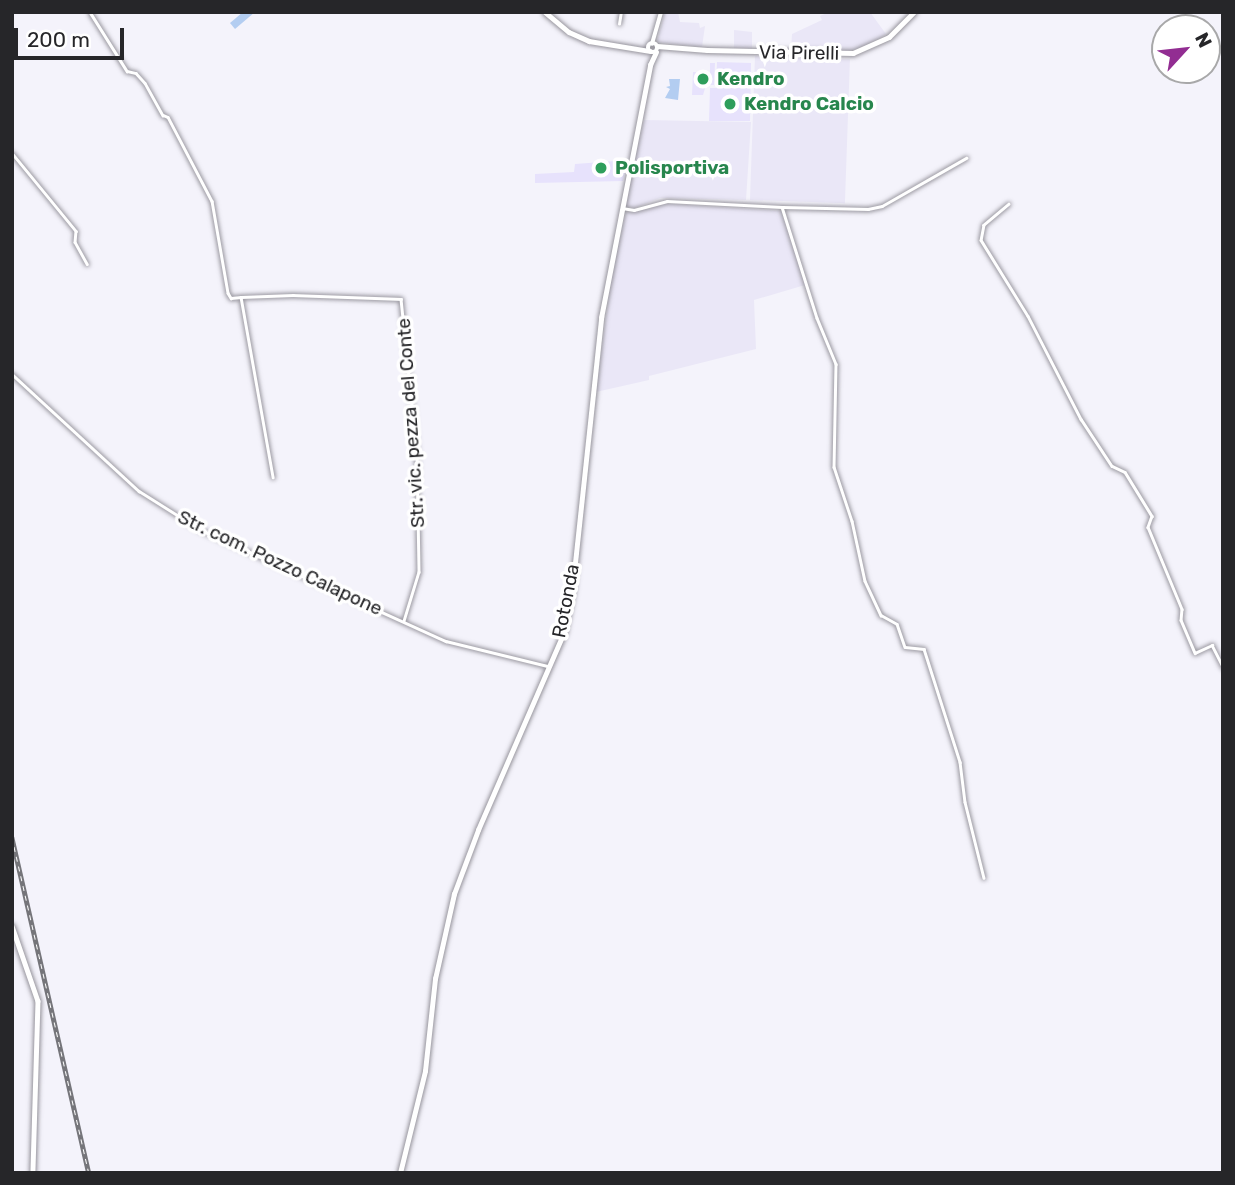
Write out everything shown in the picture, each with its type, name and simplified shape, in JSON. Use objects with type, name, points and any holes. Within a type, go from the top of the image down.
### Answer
[{"type":"main road","name":"Via Pirelli","points":[[545,12],[569,32],[589,41],[629,47],[853,53],[889,37],[914,12]]},
{"type":"main road","name":"Rotonda","points":[[400,1173],[425,1071],[435,979],[454,894],[478,830],[564,632],[572,591],[601,318],[653,48]]},
{"type":"main road","points":[[12,926],[38,1001],[33,1173]]},
{"type":"street","points":[[90,12],[127,71],[136,73],[145,83],[163,115],[168,117],[212,201],[228,293],[231,298],[241,297],[273,477]]},
{"type":"street","points":[[619,24],[621,12]]},
{"type":"street","points":[[653,48],[661,12]]},
{"type":"street","points":[[12,153],[76,231],[75,242],[87,264]]},
{"type":"street","points":[[622,208],[634,210],[667,201],[724,206],[868,209],[882,206],[966,158]]},
{"type":"street","points":[[1009,204],[984,225],[981,240],[1028,316],[1081,419],[1112,466],[1125,472],[1153,516],[1148,527],[1182,609],[1181,620],[1195,653],[1212,645],[1223,667]]},
{"type":"street","points":[[782,207],[817,318],[836,364],[834,467],[852,521],[864,581],[881,615],[897,624],[905,647],[922,648],[926,654],[960,762],[965,802],[984,878]]},
{"type":"street","name":"Str. vic. pezza del Conte","points":[[241,297],[293,295],[401,299],[417,455],[419,572],[404,621]]},
{"type":"street","name":"Str. com. Pozzo Calapone","points":[[12,374],[106,463],[167,510],[201,530],[462,646],[548,666]]},
{"type":"shaded area","points":[[665,12],[678,12],[680,22],[699,23],[700,28],[705,26],[702,47],[657,42]]},
{"type":"shaded area","points":[[829,12],[870,12],[886,34],[867,46],[846,52],[791,50],[792,34],[822,20],[820,16]]},
{"type":"shaded area","points":[[734,30],[752,32],[752,49],[734,48]]},
{"type":"shaded area","points":[[755,56],[850,59],[845,203],[750,200]]},
{"type":"shaded area","name":"Kendro Calcio","points":[[717,62],[751,63],[750,121],[709,121],[710,88],[716,88]]},
{"type":"shaded area","name":"Kendro","points":[[710,63],[715,63],[714,85],[706,85],[703,95],[692,95],[693,72],[710,73]]},
{"type":"shaded area","points":[[644,120],[751,122],[746,200],[660,198],[635,208],[624,206],[633,170],[638,167],[635,158]]},
{"type":"shaded area","name":"Polisportiva","points":[[628,160],[623,181],[535,183],[535,174],[574,172],[575,164]]},
{"type":"shaded area","points":[[656,203],[781,211],[805,285],[754,300],[756,349],[649,376],[649,380],[596,392],[613,267],[626,213]]},
{"type":"water","points":[[243,12],[255,12],[235,29],[230,23]]},
{"type":"water","name":"Kendro","points":[[669,79],[680,79],[678,100],[665,98],[670,89],[666,87],[670,86]]},
{"type":"railway","points":[[12,837],[89,1173]]},
{"type":"place","name":"Kendro","points":[[703,79]]},
{"type":"place","name":"Kendro Calcio","points":[[730,104]]},
{"type":"place","name":"Polisportiva","points":[[601,168]]}]
